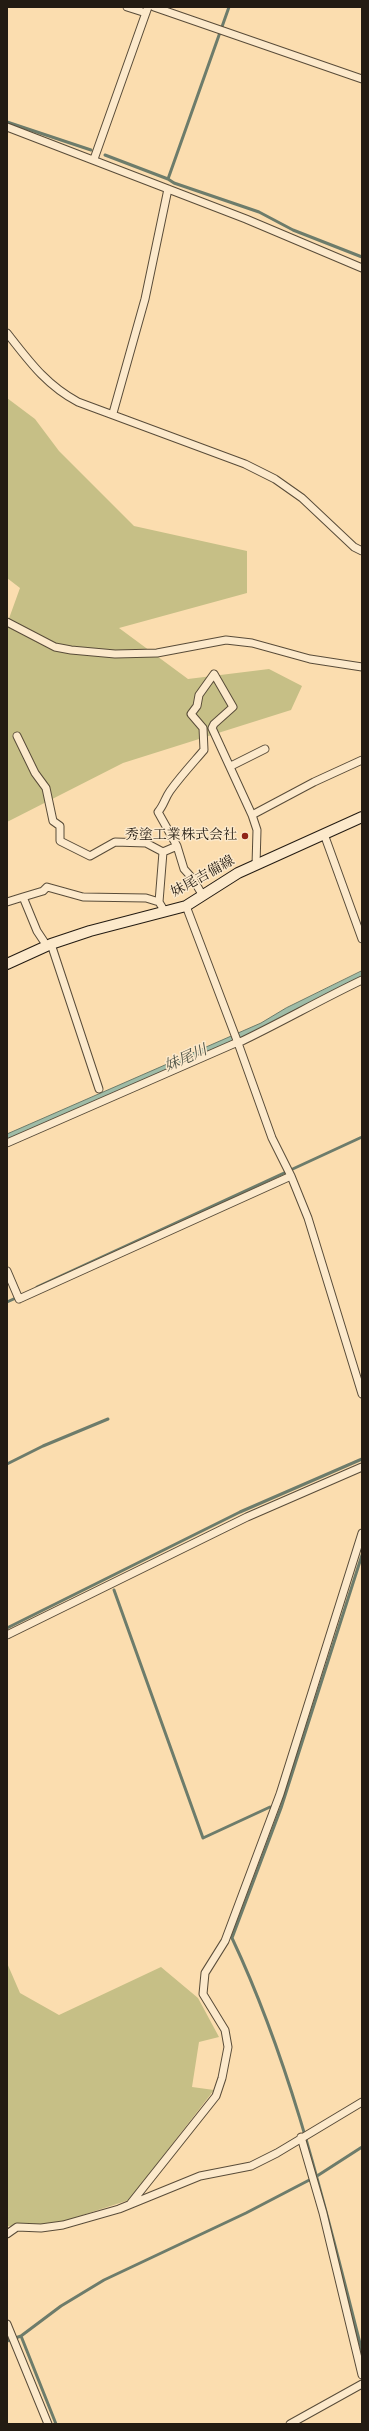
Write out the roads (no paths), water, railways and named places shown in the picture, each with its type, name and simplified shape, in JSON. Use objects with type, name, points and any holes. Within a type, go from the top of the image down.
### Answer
[{"type":"main road","name":"妹尾吉備線","points":[[7,964],[49,945],[90,931],[186,906],[238,873],[362,817]]},
{"type":"street","points":[[94,159],[147,10],[127,7]]},
{"type":"street","points":[[154,7],[362,79]]},
{"type":"street","points":[[7,126],[246,219],[362,268]]},
{"type":"street","points":[[113,414],[145,299],[168,189]]},
{"type":"street","points":[[7,333],[41,376],[59,392],[78,402],[245,464],[275,479],[302,498],[354,547],[362,551]]},
{"type":"street","points":[[7,622],[21,631],[55,647],[71,650],[115,654],[157,653],[226,640],[252,644],[310,659],[362,667]]},
{"type":"street","points":[[202,896],[193,878],[184,869],[177,846],[158,812],[166,803],[167,796],[179,778],[204,750],[203,728],[191,714],[197,706],[199,695],[214,674],[234,707],[214,724],[212,728],[231,766],[257,830],[256,865]]},
{"type":"street","points":[[18,736],[35,773],[46,788],[53,821],[60,826],[60,840],[90,856],[115,842],[146,843],[163,852]]},
{"type":"street","points":[[231,766],[265,749]]},
{"type":"street","points":[[252,815],[314,782],[362,760]]},
{"type":"street","points":[[324,834],[362,939]]},
{"type":"street","points":[[163,852],[177,846]]},
{"type":"street","points":[[163,852],[159,902],[165,912]]},
{"type":"street","points":[[7,902],[43,891],[47,887],[84,897],[146,898],[159,902]]},
{"type":"street","points":[[23,897],[37,931],[49,945],[99,1089]]},
{"type":"street","points":[[186,906],[238,1042],[272,1138],[289,1173],[314,1234],[362,1394]]},
{"type":"street","points":[[7,1143],[282,1022],[294,1013],[362,980]]},
{"type":"street","points":[[7,1271],[17,1297],[289,1173]]},
{"type":"street","points":[[7,1635],[247,1516],[362,1467]]},
{"type":"street","points":[[131,2202],[216,2096],[222,2078],[228,2047],[225,2030],[203,1994],[206,1973],[225,1941],[280,1794],[362,1534]]},
{"type":"street","points":[[7,2234],[17,2227],[42,2228],[63,2225],[119,2209],[131,2202],[200,2176],[251,2166],[277,2153],[362,2102]]},
{"type":"street","points":[[304,2136],[362,2375]]},
{"type":"street","points":[[7,2324],[48,2424]]},
{"type":"street","points":[[290,2424],[362,2384]]},
{"type":"water","name":"妹尾川","points":[[362,971],[362,978],[291,1012],[272,1024],[7,1140],[7,1134],[261,1023],[286,1008]]},
{"type":"waterway","points":[[168,179],[229,7]]},
{"type":"waterway","points":[[7,122],[91,150]]},
{"type":"waterway","points":[[105,155],[168,179],[174,183],[259,212],[293,230],[362,257]]},
{"type":"waterway","points":[[37,1287],[362,1137]]},
{"type":"waterway","points":[[7,1302],[18,1297]]},
{"type":"waterway","points":[[7,1464],[43,1446],[108,1419]]},
{"type":"waterway","points":[[7,1628],[240,1512],[362,1459]]},
{"type":"waterway","points":[[362,1555],[281,1808],[232,1938],[254,1988],[291,2090],[307,2142],[362,2351]]},
{"type":"waterway","points":[[114,1590],[203,1838],[270,1807]]},
{"type":"waterway","points":[[7,2341],[21,2336],[61,2306],[104,2280],[246,2213],[317,2176],[362,2147]]},
{"type":"waterway","points":[[21,2336],[56,2424]]},
{"type":"place","name":"秀塗工業株式会社","points":[[245,836]]}]
